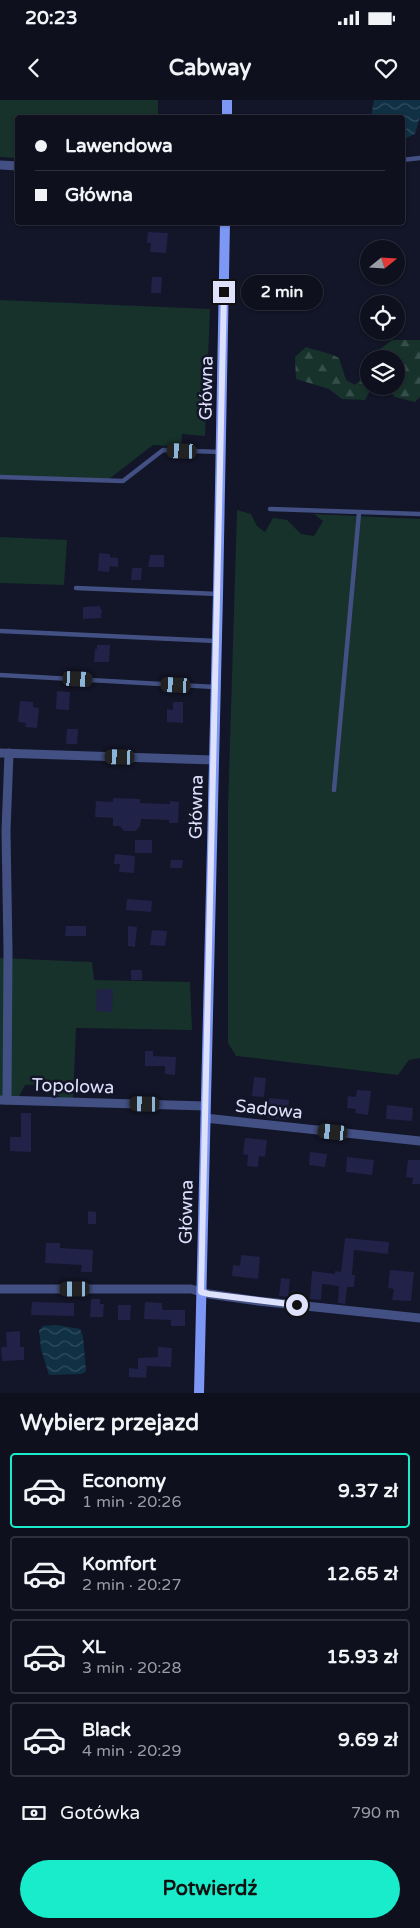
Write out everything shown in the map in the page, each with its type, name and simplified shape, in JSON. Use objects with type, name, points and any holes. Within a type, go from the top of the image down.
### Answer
[{"type":"main road","points":[[227,100],[227,115]]},
{"type":"main road","name":"Główna","points":[[199,1393],[225,225]]},
{"type":"street","points":[[0,165],[15,166]]},
{"type":"street","points":[[3,1100],[8,950],[4,753],[213,760]]},
{"type":"street","name":"Topolowa","points":[[3,1100],[205,1106]]},
{"type":"street","name":"Sadowa","points":[[204,1118],[420,1141]]},
{"type":"street","points":[[0,1289],[191,1289],[258,1301],[420,1318]]},
{"type":"lane","points":[[405,160],[420,158]]},
{"type":"lane","points":[[0,477],[123,481],[163,450],[221,452]]},
{"type":"lane","points":[[270,509],[420,514]]},
{"type":"lane","points":[[334,790],[359,513]]},
{"type":"lane","points":[[76,588],[218,594]]},
{"type":"lane","points":[[0,630],[216,641]]},
{"type":"lane","points":[[0,675],[215,687]]},
{"type":"green space","points":[[0,100],[158,100],[158,115],[15,115],[15,158],[0,157]]},
{"type":"green space","points":[[0,300],[210,309],[205,436],[182,434],[181,447],[153,445],[109,479],[0,478]]},
{"type":"green space","points":[[392,340],[420,340],[420,397],[415,402],[393,395],[405,395],[405,350],[379,350]]},
{"type":"green space","points":[[306,347],[331,354],[339,358],[346,380],[355,385],[360,380],[360,395],[368,395],[365,400],[342,399],[329,389],[296,379],[295,357]]},
{"type":"green space","points":[[237,510],[251,514],[257,526],[265,532],[273,518],[287,520],[301,534],[314,536],[323,521],[314,514],[420,519],[420,1058],[409,1060],[398,1075],[236,1056],[228,1043],[228,809]]},
{"type":"green space","points":[[0,537],[67,540],[64,585],[0,583]]},
{"type":"green space","points":[[0,958],[92,962],[94,980],[190,982],[192,1030],[76,1028],[73,1099],[62,1099],[46,1084],[25,1085],[18,1098],[0,1097]]},
{"type":"water","points":[[374,100],[420,100],[420,117],[415,134],[406,138],[405,115],[371,115]]},
{"type":"water","points":[[56,1325],[80,1329],[83,1336],[86,1371],[82,1374],[49,1375],[41,1349],[39,1330],[43,1326]]},
{"type":"building","points":[[148,232],[168,233],[166,253],[150,252],[151,243],[147,243]]},
{"type":"building","points":[[152,277],[162,277],[161,293],[151,293]]},
{"type":"building","points":[[99,553],[110,554],[110,557],[118,558],[118,567],[110,566],[109,572],[98,571]]},
{"type":"building","points":[[150,555],[164,555],[164,567],[148,567]]},
{"type":"building","points":[[132,568],[142,568],[141,580],[131,580]]},
{"type":"building","points":[[100,606],[100,609],[102,609],[101,618],[83,619],[83,607]]},
{"type":"building","points":[[97,645],[110,645],[109,662],[94,662]]},
{"type":"building","points":[[57,691],[70,692],[69,710],[56,709]]},
{"type":"building","points":[[20,701],[33,702],[33,707],[39,708],[37,728],[25,727],[26,723],[18,722]]},
{"type":"building","points":[[173,702],[183,702],[183,723],[167,722],[167,709],[173,710]]},
{"type":"building","points":[[67,729],[78,729],[77,744],[66,744]]},
{"type":"building","points":[[113,798],[140,799],[140,803],[170,804],[170,801],[179,802],[178,823],[169,823],[169,820],[141,819],[140,826],[136,831],[124,831],[120,826],[113,826],[113,818],[95,817],[96,801],[113,802]]},
{"type":"building","points":[[135,840],[152,840],[152,853],[135,853]]},
{"type":"building","points":[[115,854],[135,856],[134,873],[119,872],[120,864],[114,864]]},
{"type":"building","points":[[171,860],[183,860],[182,868],[170,868]]},
{"type":"building","points":[[127,899],[152,901],[151,912],[126,910]]},
{"type":"building","points":[[66,926],[86,926],[86,936],[65,936]]},
{"type":"building","points":[[128,926],[137,927],[135,947],[128,946]]},
{"type":"building","points":[[152,930],[167,931],[165,946],[150,945]]},
{"type":"building","points":[[131,970],[142,970],[142,980],[131,980]]},
{"type":"building","points":[[97,989],[113,989],[112,1012],[96,1011]]},
{"type":"building","points":[[145,1051],[153,1051],[153,1056],[176,1057],[175,1075],[165,1074],[165,1066],[145,1066]]},
{"type":"building","points":[[254,1077],[266,1078],[264,1097],[252,1096]]},
{"type":"building","points":[[357,1090],[371,1091],[368,1115],[355,1113],[356,1109],[347,1108],[348,1096],[356,1097]]},
{"type":"building","points":[[269,1098],[289,1100],[287,1120],[267,1118]]},
{"type":"building","points":[[387,1105],[413,1108],[412,1121],[386,1119]]},
{"type":"building","points":[[21,1113],[31,1113],[31,1152],[10,1151],[10,1137],[21,1137]]},
{"type":"building","points":[[245,1138],[267,1140],[265,1157],[259,1156],[258,1167],[247,1166],[248,1155],[243,1154]]},
{"type":"building","points":[[310,1152],[327,1154],[325,1167],[309,1165]]},
{"type":"building","points":[[347,1157],[374,1160],[372,1175],[346,1172]]},
{"type":"building","points":[[408,1160],[420,1160],[420,1184],[412,1184],[413,1178],[406,1177]]},
{"type":"building","points":[[88,1211],[96,1212],[96,1224],[88,1224]]},
{"type":"building","points":[[345,1238],[389,1242],[388,1254],[354,1250],[352,1275],[355,1275],[354,1287],[347,1287],[345,1304],[338,1303],[339,1286],[322,1284],[321,1300],[310,1299],[312,1271],[335,1274],[335,1271],[341,1272]]},
{"type":"building","points":[[46,1243],[60,1243],[60,1248],[93,1250],[92,1272],[81,1272],[82,1265],[45,1263]]},
{"type":"building","points":[[241,1255],[260,1257],[258,1279],[232,1276],[233,1265],[240,1266]]},
{"type":"building","points":[[390,1270],[414,1272],[411,1301],[392,1300],[394,1289],[388,1288]]},
{"type":"building","points":[[281,1278],[290,1279],[288,1297],[279,1296]]},
{"type":"building","points":[[91,1299],[100,1299],[100,1304],[104,1304],[103,1317],[90,1317]]},
{"type":"building","points":[[32,1302],[74,1303],[74,1316],[31,1315]]},
{"type":"building","points":[[145,1302],[162,1303],[162,1310],[185,1310],[185,1326],[171,1326],[171,1320],[144,1319]]},
{"type":"building","points":[[118,1305],[131,1305],[130,1320],[118,1320]]},
{"type":"building","points":[[20,1331],[20,1347],[24,1347],[24,1360],[2,1361],[1,1347],[7,1347],[6,1332]]},
{"type":"building","points":[[158,1347],[172,1348],[171,1367],[147,1366],[146,1378],[129,1377],[129,1368],[138,1369],[138,1358],[158,1357]]},
{"type":"route","points":[[224,292],[201,1292],[297,1305]]}]
